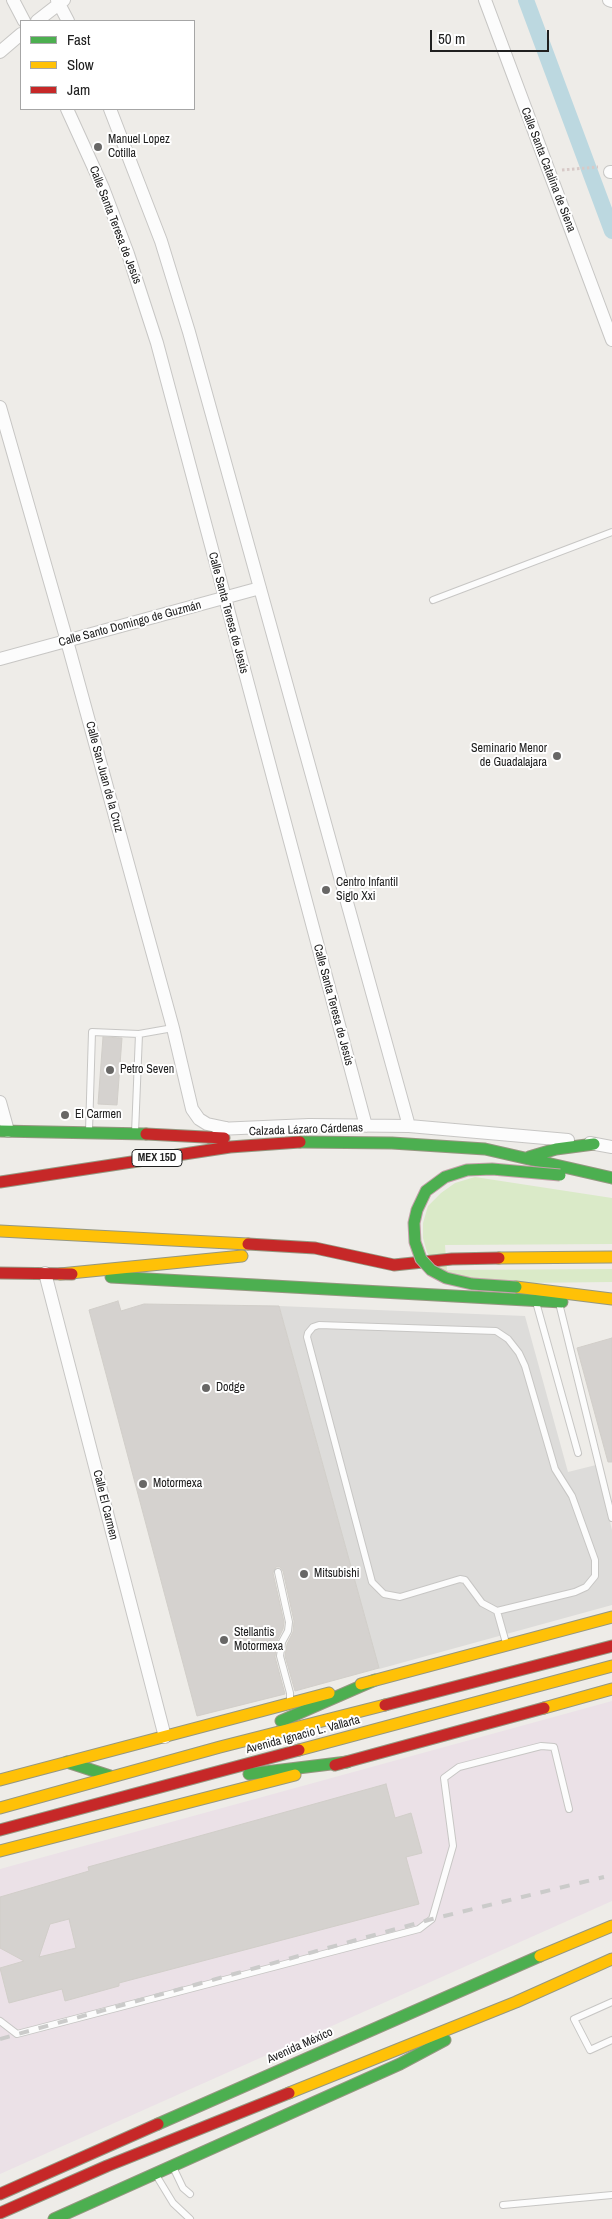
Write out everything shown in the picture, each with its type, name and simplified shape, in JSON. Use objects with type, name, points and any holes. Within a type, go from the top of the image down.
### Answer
[{"type":"main road","points":[[4,1131],[141,1134],[315,1142]]},
{"type":"main road","name":"Calzada Lázaro Cárdenas","points":[[0,1182],[230,1147],[315,1142],[392,1143],[485,1149],[612,1179]]},
{"type":"main road","points":[[526,1158],[556,1150],[594,1144]]},
{"type":"main road","points":[[612,1179],[492,1169],[467,1170],[445,1177],[426,1191],[417,1210],[414,1223],[415,1242],[421,1259],[431,1270],[446,1278],[472,1284],[516,1287],[612,1301]]},
{"type":"main road","points":[[0,1231],[315,1248],[394,1265],[452,1259],[612,1257]]},
{"type":"main road","points":[[60,1274],[315,1248]]},
{"type":"main road","points":[[0,1273],[60,1274],[535,1301],[612,1301]]},
{"type":"main road","points":[[516,1287],[602,1286]]},
{"type":"main road","points":[[0,1780],[612,1617]]},
{"type":"main road","name":"Avenida Ignacio L. Vallarta","points":[[0,1808],[110,1776],[612,1646]]},
{"type":"main road","name":"Avenida Ignacio L. Vallarta","points":[[0,1830],[612,1666]]},
{"type":"main road","points":[[220,1747],[376,1680]]},
{"type":"main road","points":[[0,1851],[348,1762],[612,1689]]},
{"type":"main road","points":[[67,1762],[110,1776]]},
{"type":"main road","points":[[173,1784],[348,1762]]},
{"type":"main road","name":"Avenida México","points":[[0,2194],[505,1971],[612,1926]]},
{"type":"main road","points":[[0,2213],[107,2166],[516,2002],[612,1959]]},
{"type":"main road","points":[[0,2184],[380,2019],[505,1971]]},
{"type":"main road","points":[[54,2219],[400,2064],[516,2002]]},
{"type":"street","points":[[14,0],[24,20]]},
{"type":"street","name":"Calle Santa Catalina de Siena","points":[[485,0],[612,340]]},
{"type":"street","points":[[38,20],[60,1],[68,20]]},
{"type":"street","points":[[0,52],[20,35]]},
{"type":"street","name":"Calle Santa Teresa de Jesús","points":[[67,110],[103,188],[128,254],[157,343],[366,1126]]},
{"type":"street","points":[[110,110],[161,241],[189,332],[409,1126]]},
{"type":"street","name":"Calle San Juan de la Cruz","points":[[0,407],[173,1028],[192,1109],[199,1119],[207,1124],[226,1128]]},
{"type":"street","name":"Calle Santo Domingo de Guzmán","points":[[0,659],[260,588]]},
{"type":"street","points":[[0,1102],[4,1131]]},
{"type":"street","points":[[141,1134],[309,1125],[409,1126],[482,1131],[612,1147]]},
{"type":"street","name":"Calle El Carmen","points":[[45,1274],[165,1737]]},
{"type":"lane","points":[[433,600],[612,532]]},
{"type":"lane","points":[[89,1134],[92,1032],[139,1034],[173,1028]]},
{"type":"lane","points":[[139,1034],[141,1134]]},
{"type":"lane","points":[[535,1301],[578,1453]]},
{"type":"lane","points":[[558,1302],[612,1518]]},
{"type":"lane","points":[[497,1612],[586,1588],[594,1576],[595,1560],[572,1496],[555,1469],[525,1366],[519,1353],[508,1339],[496,1331],[319,1325],[313,1327],[308,1333],[307,1338],[372,1582],[384,1594],[400,1597],[460,1579],[465,1580],[482,1603],[497,1612],[507,1645]]},
{"type":"lane","points":[[278,1572],[289,1622],[288,1631],[282,1642],[280,1656],[290,1693],[290,1704]]},
{"type":"lane","points":[[0,2021],[17,2034],[419,1929],[432,1919],[453,1846],[444,1778],[459,1767],[541,1746],[554,1747],[569,1809]]},
{"type":"lane","points":[[612,2002],[574,2020],[590,2050],[612,2040]]},
{"type":"lane","points":[[172,2166],[183,2188],[190,2194]]},
{"type":"lane","points":[[155,2174],[173,2203],[190,2219]]},
{"type":"lane","points":[[503,2205],[612,2195]]},
{"type":"path","points":[[568,169],[590,168]]},
{"type":"shaded area","points":[[279,1306],[525,1316],[568,1472],[596,1465],[612,1530],[612,1605],[379,1669]]},
{"type":"shaded area","points":[[612,1701],[612,1901],[0,2174],[0,1869]]},
{"type":"green space","points":[[475,1177],[612,1198],[612,1244],[445,1245],[447,1270],[612,1269],[612,1282],[517,1283],[465,1280],[446,1275],[434,1263],[427,1252],[423,1238],[423,1223],[428,1206],[455,1183]]},
{"type":"building","name":"Petro Seven","points":[[103,1037],[122,1038],[117,1105],[98,1104]]},
{"type":"building","points":[[118,1301],[121,1311],[144,1304],[279,1306],[379,1668],[295,1691],[285,1656],[287,1644],[293,1632],[294,1621],[283,1571],[280,1567],[276,1567],[273,1573],[284,1622],[277,1641],[275,1657],[285,1694],[197,1716],[89,1310]]},
{"type":"building","points":[[612,1338],[612,1462],[608,1462],[577,1348]]},
{"type":"building","points":[[386,1784],[395,1818],[411,1813],[422,1853],[406,1857],[419,1904],[119,1983],[119,1986],[65,2001],[62,1989],[9,2003],[0,1968],[24,1961],[0,1948],[0,1897],[89,1871],[88,1867]],"holes":[[[69,1919],[76,1948],[39,1957],[50,1924]]]},
{"type":"waterway","points":[[526,0],[612,231]]},
{"type":"railway","points":[[0,2039],[432,1919],[604,1877]]},
{"type":"traffic: fast","points":[[0,1131],[146,1134]]},
{"type":"traffic: fast","points":[[300,1142],[392,1143],[485,1149],[612,1178]]},
{"type":"traffic: fast","points":[[529,1157],[556,1149],[594,1144]]},
{"type":"traffic: fast","points":[[516,1287],[472,1284],[446,1278],[431,1270],[421,1259],[415,1242],[414,1223],[417,1210],[426,1191],[445,1177],[467,1170],[492,1169],[560,1175]]},
{"type":"traffic: fast","points":[[111,1277],[562,1302]]},
{"type":"traffic: fast","points":[[281,1721],[375,1680]]},
{"type":"traffic: fast","points":[[67,1762],[110,1776]]},
{"type":"traffic: fast","points":[[249,1774],[347,1762]]},
{"type":"traffic: fast","points":[[158,2124],[540,1956]]},
{"type":"traffic: fast","points":[[54,2219],[400,2064],[445,2040]]},
{"type":"traffic: slow","points":[[0,1231],[248,1244]]},
{"type":"traffic: slow","points":[[60,1274],[242,1256]]},
{"type":"traffic: slow","points":[[499,1258],[612,1257]]},
{"type":"traffic: slow","points":[[516,1287],[612,1299]]},
{"type":"traffic: slow","points":[[361,1684],[612,1617]]},
{"type":"traffic: slow","points":[[299,1750],[612,1666]]},
{"type":"traffic: slow","points":[[544,1708],[612,1689]]},
{"type":"traffic: slow","points":[[0,1780],[329,1693]]},
{"type":"traffic: slow","points":[[0,1808],[220,1747],[385,1705]]},
{"type":"traffic: slow","points":[[0,1851],[295,1775]]},
{"type":"traffic: slow","points":[[540,1956],[612,1926]]},
{"type":"traffic: slow","points":[[289,2093],[516,2002],[612,1959]]},
{"type":"traffic: jam","points":[[146,1134],[224,1138]]},
{"type":"traffic: jam","points":[[0,1182],[230,1147],[300,1142]]},
{"type":"traffic: jam","points":[[248,1244],[315,1248],[394,1265],[452,1259],[499,1258]]},
{"type":"traffic: jam","points":[[0,1273],[72,1274]]},
{"type":"traffic: jam","points":[[385,1705],[612,1646]]},
{"type":"traffic: jam","points":[[335,1765],[544,1708]]},
{"type":"traffic: jam","points":[[0,1830],[299,1750]]},
{"type":"traffic: jam","points":[[0,2213],[107,2166],[289,2093]]},
{"type":"traffic: jam","points":[[0,2194],[158,2124]]},
{"type":"place","name":"Manuel Lopez Cotilla","points":[[98,147]]},
{"type":"place","name":"Seminario Menor de Guadalajara","points":[[557,756]]},
{"type":"place","name":"Centro Infantil Siglo Xxi","points":[[326,890]]},
{"type":"place","name":"Petro Seven","points":[[110,1070]]},
{"type":"place","name":"El Carmen","points":[[65,1115]]},
{"type":"place","name":"Dodge","points":[[206,1388]]},
{"type":"place","name":"Motormexa","points":[[143,1484]]},
{"type":"place","name":"Mitsubishi","points":[[304,1574]]},
{"type":"place","name":"Stellantis Motormexa","points":[[224,1640]]}]
